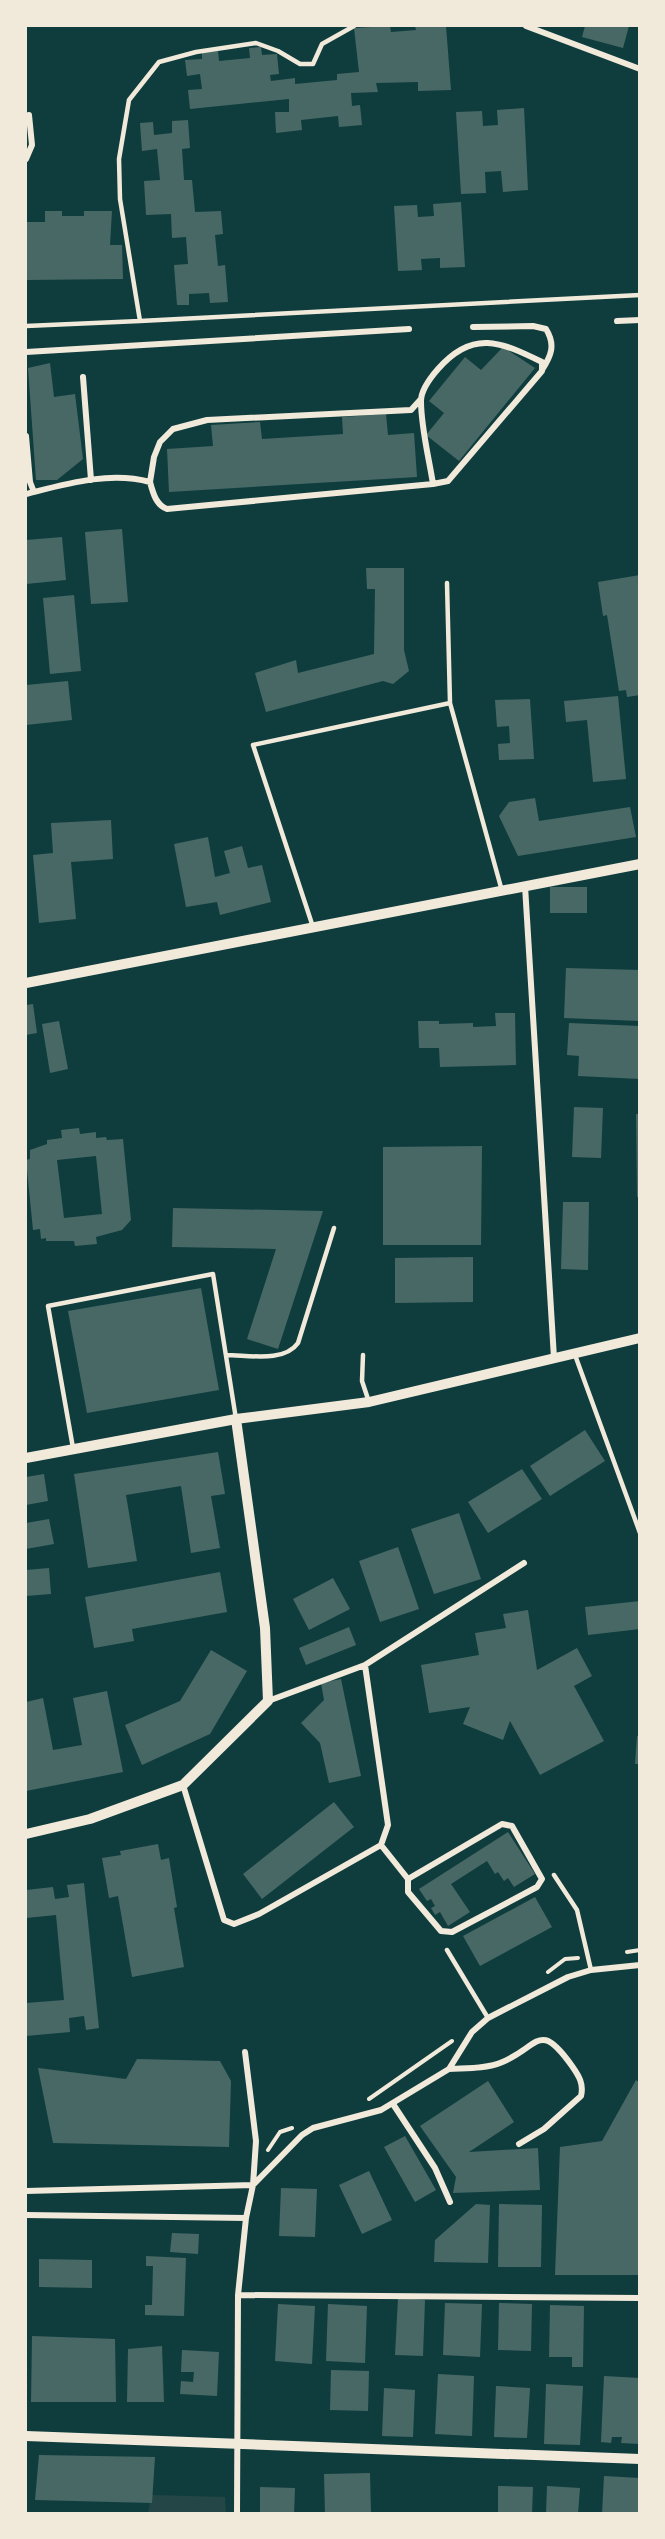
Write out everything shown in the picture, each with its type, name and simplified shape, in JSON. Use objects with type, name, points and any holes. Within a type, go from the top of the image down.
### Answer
[{"type":"street","points":[[526,26],[639,69]]},
{"type":"street","points":[[26,159],[32,144],[29,115]]},
{"type":"street","points":[[617,321],[639,320]]},
{"type":"street","points":[[474,327],[533,326],[546,329],[551,336],[552,355],[542,371],[448,481],[167,509],[161,507],[153,494],[150,483],[154,457],[160,442],[173,429],[207,420],[411,410],[421,399],[428,380],[452,352],[478,344],[492,342],[508,345],[542,362],[542,371]]},
{"type":"street","points":[[26,352],[409,329]]},
{"type":"street","points":[[83,377],[91,480]]},
{"type":"street","points":[[421,399],[433,484]]},
{"type":"street","points":[[26,436],[30,482],[34,492]]},
{"type":"street","points":[[26,494],[105,478],[137,479],[150,483]]},
{"type":"street","points":[[26,983],[639,864]]},
{"type":"street","points":[[525,886],[554,1358]]},
{"type":"street","points":[[26,1458],[236,1419],[369,1402],[639,1338]]},
{"type":"street","points":[[236,1419],[265,1628],[268,1701]]},
{"type":"street","points":[[26,1834],[90,1819],[183,1785],[268,1701],[365,1665],[524,1563]]},
{"type":"street","points":[[183,1785],[224,1920],[234,1924],[259,1914],[381,1845],[388,1825],[365,1665]]},
{"type":"street","points":[[381,1845],[408,1879],[408,1892],[441,1931],[452,1932],[537,1887],[542,1879],[512,1826],[502,1824],[408,1879]]},
{"type":"street","points":[[26,2191],[254,2185],[302,2136],[314,2128],[369,2114],[393,2104],[448,2068],[472,2032],[488,2018],[568,1977],[591,1970],[639,1965]]},
{"type":"street","points":[[448,2068],[481,2067],[500,2063],[537,2041],[550,2041],[558,2046],[579,2075],[583,2088],[581,2096],[544,2129],[519,2144]]},
{"type":"street","points":[[237,2514],[238,2295],[246,2218],[254,2185],[256,2141],[245,2052]]},
{"type":"street","points":[[393,2104],[435,2168],[450,2202]]},
{"type":"street","points":[[26,2215],[246,2218]]},
{"type":"street","points":[[238,2295],[639,2298]]},
{"type":"street","points":[[26,2436],[639,2459]]},
{"type":"lane","points":[[140,321],[120,200],[119,159],[129,100],[159,62],[196,52],[256,43],[278,51],[300,64],[313,64],[322,44],[354,26]]},
{"type":"lane","points":[[26,326],[639,295]]},
{"type":"lane","points":[[447,583],[450,703],[502,891]]},
{"type":"lane","points":[[313,927],[254,745],[450,703]]},
{"type":"lane","points":[[226,1355],[277,1355],[292,1350],[298,1343],[334,1228]]},
{"type":"lane","points":[[73,1451],[48,1306],[213,1274],[236,1419]]},
{"type":"lane","points":[[575,1354],[639,1533]]},
{"type":"lane","points":[[363,1355],[362,1382],[369,1402]]},
{"type":"lane","points":[[554,1875],[577,1910],[591,1970]]},
{"type":"lane","points":[[447,1950],[488,2018]]},
{"type":"path","points":[[618,1953],[639,1950]]},
{"type":"path","points":[[546,1973],[565,1959],[586,1957]]},
{"type":"path","points":[[365,2100],[375,2096],[461,2035]]},
{"type":"path","points":[[266,2151],[280,2132],[301,2124]]},
{"type":"shaded area","points":[[151,2495],[225,2497],[226,2513],[148,2514]]},
{"type":"building","points":[[390,26],[391,32],[416,30],[415,26],[446,26],[451,90],[418,91],[418,82],[376,83],[378,92],[351,93],[352,106],[360,105],[362,125],[339,127],[338,116],[301,120],[302,130],[276,133],[275,112],[289,112],[289,99],[190,109],[188,90],[202,89],[200,74],[187,76],[185,60],[202,59],[202,52],[218,51],[219,61],[250,58],[249,48],[261,47],[262,55],[277,54],[279,74],[270,75],[271,81],[295,78],[295,84],[337,80],[337,74],[359,72],[354,28]]},
{"type":"building","points":[[585,26],[629,26],[623,48],[582,37]]},
{"type":"building","points":[[524,108],[528,190],[503,192],[501,171],[485,172],[486,193],[461,194],[456,112],[482,111],[483,126],[498,125],[497,110]]},
{"type":"building","points":[[188,120],[190,148],[182,149],[184,180],[192,180],[195,212],[221,211],[223,234],[215,235],[218,266],[225,265],[228,302],[210,303],[209,293],[189,294],[189,305],[177,305],[174,265],[188,264],[186,237],[172,238],[171,214],[146,215],[144,181],[160,180],[157,149],[142,151],[140,123],[153,122],[154,135],[172,133],[172,121]]},
{"type":"building","points":[[461,202],[465,267],[440,268],[440,258],[421,259],[422,270],[398,271],[394,206],[417,205],[418,217],[434,216],[433,204]]},
{"type":"building","points":[[45,211],[62,211],[62,216],[84,216],[84,211],[112,211],[110,245],[122,245],[123,279],[27,280],[27,222],[45,222]]},
{"type":"building","points":[[503,347],[535,368],[459,461],[426,435],[444,413],[429,401],[465,357],[481,370]]},
{"type":"building","points":[[50,363],[54,397],[75,394],[83,459],[57,480],[36,480],[28,368]]},
{"type":"building","points":[[386,414],[388,435],[414,433],[417,477],[169,492],[167,449],[213,446],[211,425],[260,422],[262,439],[343,434],[342,417]]},
{"type":"building","points":[[122,529],[128,602],[91,604],[85,532]]},
{"type":"building","points":[[62,537],[66,580],[26,584],[26,540]]},
{"type":"building","points":[[366,568],[404,568],[404,650],[409,671],[393,684],[383,681],[266,712],[255,673],[296,660],[298,673],[374,654],[375,589],[367,589]]},
{"type":"building","points":[[640,575],[640,695],[627,697],[626,690],[619,691],[607,615],[603,616],[598,582]]},
{"type":"building","points":[[74,595],[81,671],[50,674],[43,598]]},
{"type":"building","points":[[68,681],[72,720],[26,725],[26,685]]},
{"type":"building","points":[[618,696],[626,779],[593,782],[587,720],[566,722],[564,701]]},
{"type":"building","points":[[530,699],[534,759],[499,760],[498,744],[510,743],[509,726],[497,727],[495,700]]},
{"type":"building","points":[[535,798],[539,821],[630,807],[636,837],[518,856],[499,816],[509,802]]},
{"type":"building","points":[[111,820],[113,859],[71,862],[76,919],[39,923],[33,855],[53,853],[51,823]]},
{"type":"building","points":[[208,837],[215,877],[230,873],[224,851],[242,846],[248,868],[262,865],[271,902],[220,915],[217,902],[186,907],[174,844]]},
{"type":"building","points":[[550,887],[587,887],[587,913],[550,913]]},
{"type":"building","points":[[566,968],[640,970],[640,1021],[564,1018]]},
{"type":"building","points":[[33,1004],[37,1033],[26,1035],[26,1005]]},
{"type":"building","points":[[495,1013],[515,1013],[516,1065],[440,1067],[439,1048],[419,1048],[418,1021],[439,1021],[439,1024],[473,1023],[473,1027],[496,1026]]},
{"type":"building","points":[[59,1021],[68,1069],[50,1073],[42,1024]]},
{"type":"building","points":[[569,1023],[640,1026],[640,1079],[578,1076],[579,1056],[567,1055]]},
{"type":"building","points":[[574,1107],[603,1108],[601,1158],[572,1157]]},
{"type":"building","points":[[636,1114],[640,1114],[640,1197],[637,1197]]},
{"type":"building","points":[[79,1128],[80,1134],[96,1132],[96,1138],[123,1139],[131,1220],[122,1230],[96,1237],[97,1244],[75,1246],[74,1241],[46,1241],[46,1238],[41,1239],[40,1229],[33,1230],[26,1160],[30,1159],[30,1150],[47,1144],[47,1140],[62,1138],[61,1130]],"holes":[[[96,1156],[102,1214],[64,1218],[57,1160]]]},
{"type":"building","points":[[482,1146],[481,1245],[383,1245],[383,1147]]},
{"type":"building","points":[[563,1202],[589,1202],[588,1270],[561,1269]]},
{"type":"building","points":[[173,1208],[323,1211],[278,1349],[247,1339],[276,1249],[172,1247]]},
{"type":"building","points":[[473,1257],[473,1302],[395,1303],[395,1258]]},
{"type":"building","points":[[201,1288],[219,1390],[87,1413],[68,1311]]},
{"type":"building","points":[[585,1430],[605,1461],[550,1496],[530,1466]]},
{"type":"building","points":[[218,1452],[225,1494],[211,1496],[220,1548],[191,1553],[181,1486],[126,1495],[137,1561],[88,1568],[74,1474]]},
{"type":"building","points":[[522,1469],[542,1499],[488,1533],[468,1502]]},
{"type":"building","points":[[44,1474],[48,1501],[26,1505],[26,1477]]},
{"type":"building","points":[[459,1513],[481,1579],[434,1594],[411,1529]]},
{"type":"building","points":[[49,1519],[54,1544],[26,1549],[26,1523]]},
{"type":"building","points":[[398,1547],[419,1609],[380,1622],[359,1561]]},
{"type":"building","points":[[49,1568],[51,1594],[26,1596],[26,1570]]},
{"type":"building","points":[[220,1572],[227,1612],[132,1629],[134,1641],[94,1648],[85,1597]]},
{"type":"building","points":[[333,1578],[350,1609],[309,1630],[293,1599]]},
{"type":"building","points":[[640,1601],[640,1629],[588,1635],[585,1607]]},
{"type":"building","points":[[528,1610],[537,1670],[577,1648],[592,1676],[574,1686],[604,1741],[540,1775],[510,1721],[503,1740],[463,1724],[470,1707],[429,1713],[421,1665],[479,1655],[475,1633],[506,1628],[503,1614]]},
{"type":"building","points":[[349,1627],[356,1645],[306,1665],[299,1648]]},
{"type":"building","points":[[211,1650],[247,1671],[210,1734],[142,1765],[125,1725],[180,1701]]},
{"type":"building","points":[[341,1679],[361,1776],[329,1783],[320,1743],[301,1723],[324,1700],[321,1683]]},
{"type":"building","points":[[107,1691],[123,1772],[26,1791],[26,1702],[43,1698],[53,1750],[82,1745],[73,1698]]},
{"type":"building","points":[[637,1736],[640,1736],[640,1764],[635,1764]]},
{"type":"building","points":[[334,1802],[354,1827],[262,1899],[243,1874]]},
{"type":"building","points":[[508,1832],[535,1874],[514,1887],[508,1878],[504,1881],[498,1872],[495,1874],[487,1861],[451,1884],[470,1912],[448,1926],[440,1912],[435,1915],[431,1908],[435,1906],[431,1899],[427,1901],[419,1889]]},
{"type":"building","points":[[158,1844],[161,1860],[169,1858],[177,1907],[174,1908],[184,1967],[132,1977],[118,1896],[109,1898],[102,1858],[121,1855],[120,1851]]},
{"type":"building","points":[[84,1883],[99,2028],[86,2030],[84,2016],[69,2018],[70,2032],[26,2036],[26,2003],[64,2000],[56,1915],[26,1918],[26,1890],[53,1887],[55,1899],[69,1897],[67,1885]]},
{"type":"building","points":[[535,1897],[552,1927],[480,1966],[463,1936]]},
{"type":"building","points":[[137,2059],[220,2061],[231,2081],[229,2147],[53,2143],[38,2068],[126,2079]]},
{"type":"building","points":[[636,2080],[640,2083],[640,2275],[555,2275],[560,2147],[602,2141]]},
{"type":"building","points":[[488,2081],[514,2122],[469,2152],[538,2148],[540,2190],[453,2193],[456,2177],[420,2126]]},
{"type":"building","points":[[405,2136],[436,2190],[415,2202],[384,2147]]},
{"type":"building","points":[[369,2171],[392,2220],[362,2234],[339,2185]]},
{"type":"building","points":[[281,2188],[317,2189],[315,2237],[279,2236]]},
{"type":"building","points":[[476,2204],[490,2205],[488,2263],[434,2262],[435,2240]]},
{"type":"building","points":[[499,2204],[542,2205],[541,2267],[498,2267]]},
{"type":"building","points":[[172,2233],[199,2234],[198,2254],[170,2252]]},
{"type":"building","points":[[146,2256],[186,2258],[184,2316],[145,2315],[145,2305],[152,2305],[153,2266],[146,2266]]},
{"type":"building","points":[[39,2259],[92,2260],[92,2288],[39,2287]]},
{"type":"building","points":[[398,2298],[425,2300],[423,2356],[395,2355]]},
{"type":"building","points":[[445,2303],[482,2304],[480,2357],[443,2355]]},
{"type":"building","points":[[499,2303],[532,2304],[531,2351],[498,2350]]},
{"type":"building","points":[[278,2304],[315,2306],[312,2364],[275,2361]]},
{"type":"building","points":[[328,2304],[367,2306],[365,2363],[326,2361]]},
{"type":"building","points":[[550,2305],[584,2306],[583,2367],[572,2367],[572,2357],[549,2357]]},
{"type":"building","points":[[32,2336],[115,2339],[116,2402],[31,2402]]},
{"type":"building","points":[[162,2346],[164,2402],[127,2402],[128,2349]]},
{"type":"building","points":[[182,2350],[219,2352],[217,2396],[180,2394],[181,2381],[193,2382],[194,2372],[181,2372]]},
{"type":"building","points":[[331,2370],[369,2371],[368,2411],[330,2410]]},
{"type":"building","points":[[438,2374],[474,2376],[472,2436],[435,2434]]},
{"type":"building","points":[[604,2376],[640,2378],[640,2444],[621,2443],[622,2437],[612,2437],[611,2443],[601,2442]]},
{"type":"building","points":[[546,2384],[583,2386],[580,2445],[544,2444]]},
{"type":"building","points":[[496,2386],[530,2388],[527,2438],[494,2437]]},
{"type":"building","points":[[384,2388],[415,2390],[413,2437],[382,2436]]},
{"type":"building","points":[[39,2455],[155,2457],[152,2503],[35,2500]]},
{"type":"building","points":[[370,2473],[371,2514],[325,2514],[324,2474]]},
{"type":"building","points":[[604,2476],[640,2478],[640,2514],[602,2514]]},
{"type":"building","points":[[498,2486],[533,2487],[532,2514],[498,2514]]},
{"type":"building","points":[[547,2486],[580,2488],[578,2514],[546,2514]]},
{"type":"building","points":[[260,2487],[295,2488],[294,2514],[260,2514]]}]
